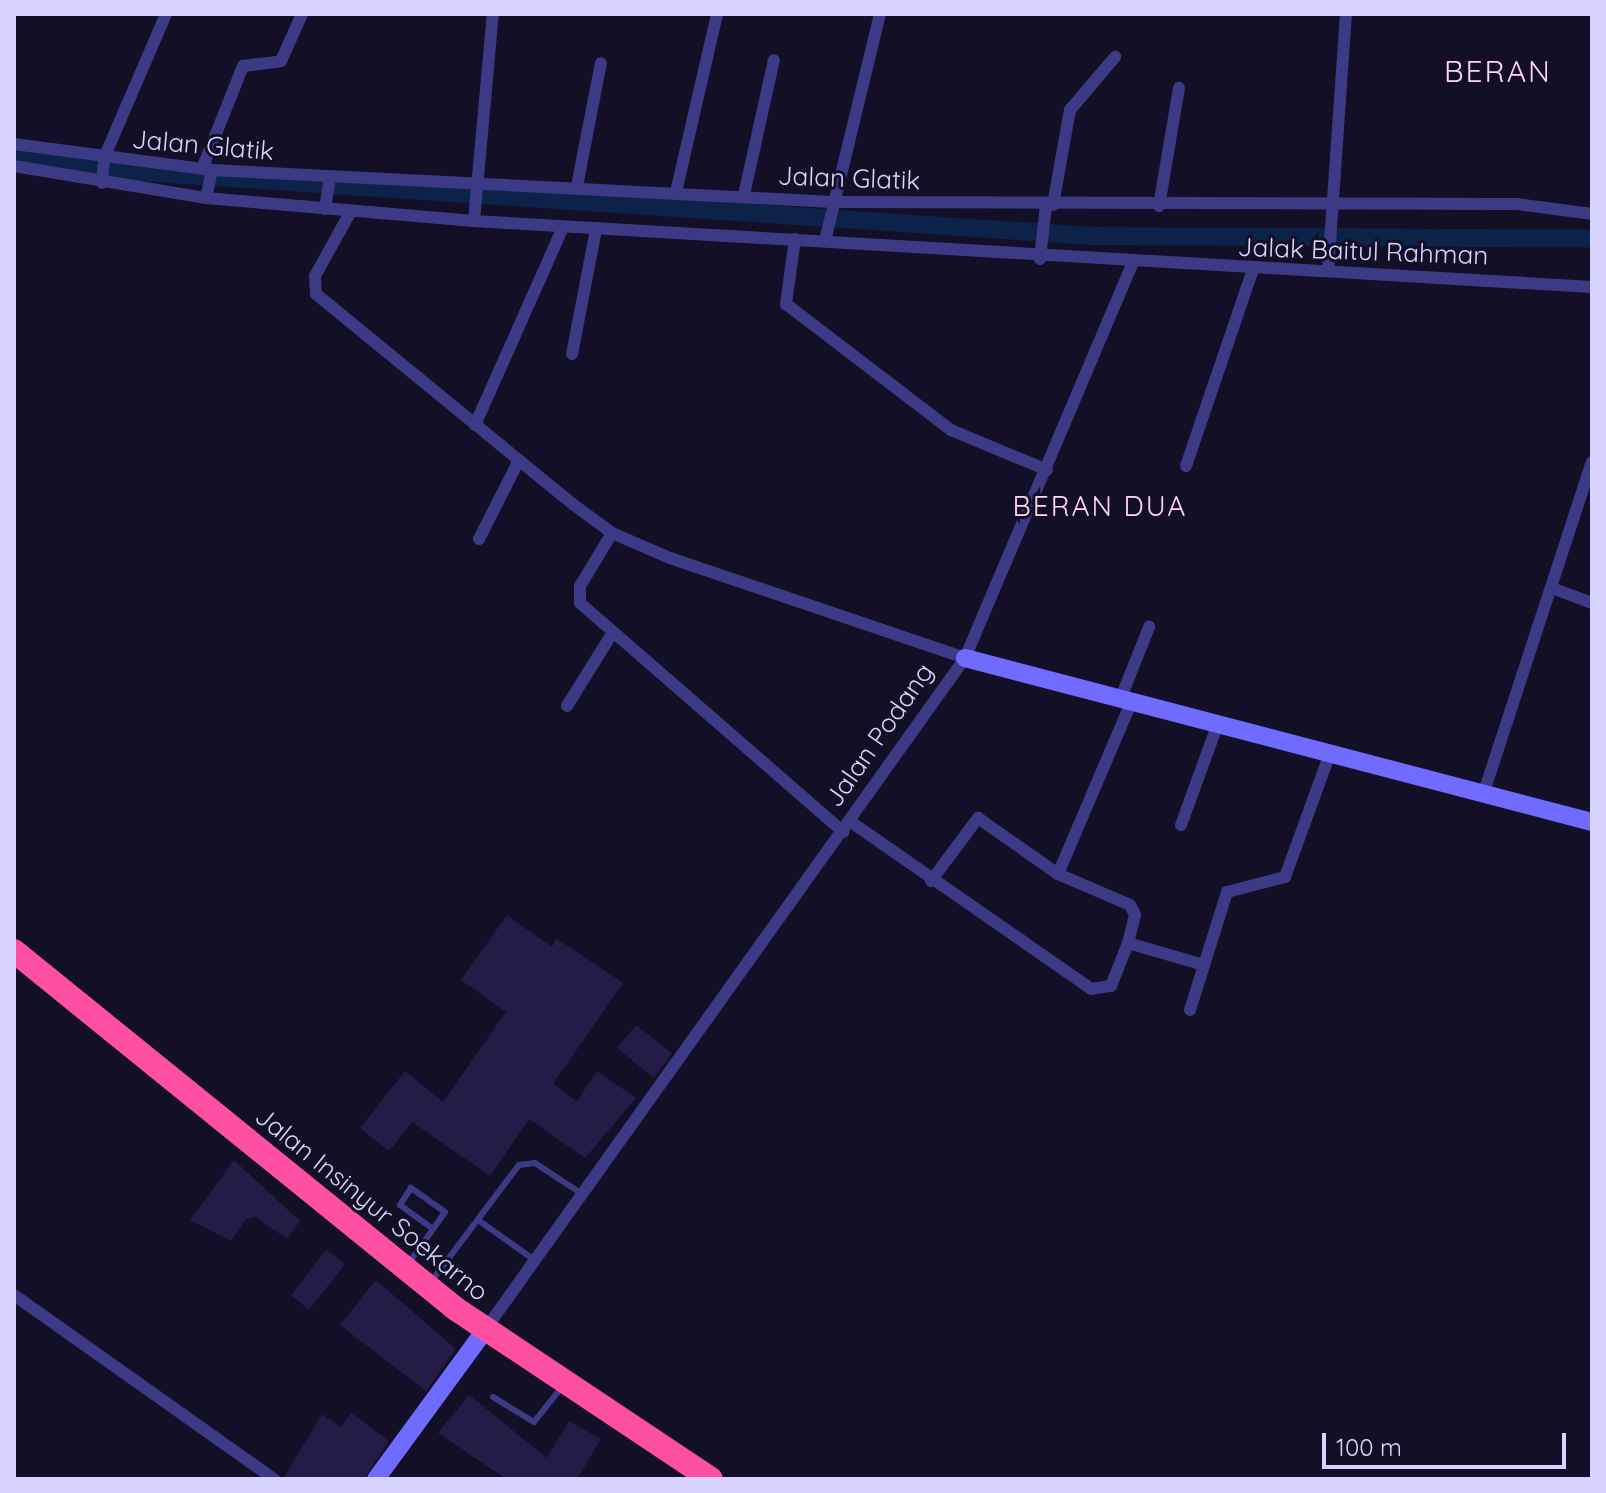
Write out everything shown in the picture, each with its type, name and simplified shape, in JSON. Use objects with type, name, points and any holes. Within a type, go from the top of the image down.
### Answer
[{"type":"highway","name":"Jalan Insinyur Soekarno","points":[[14,951],[485,1330],[711,1479]]},
{"type":"street","points":[[102,180],[104,159],[166,14]]},
{"type":"street","points":[[207,193],[208,171],[243,66],[281,61],[302,14]]},
{"type":"street","points":[[474,221],[493,14]]},
{"type":"street","points":[[676,192],[717,14]]},
{"type":"street","points":[[826,235],[880,14]]},
{"type":"street","points":[[1328,271],[1346,14]]},
{"type":"street","points":[[1040,259],[1044,220],[1070,110],[1115,57]]},
{"type":"street","points":[[744,195],[774,60]]},
{"type":"street","points":[[577,186],[601,63]]},
{"type":"street","points":[[1159,206],[1179,88]]},
{"type":"street","name":"Jalan Glatik","points":[[14,144],[104,159],[208,171],[330,179],[577,186],[744,195],[831,207],[1517,204],[1592,214]]},
{"type":"street","name":"Jalak Baitul Rahman","points":[[14,166],[207,193],[326,203],[351,211],[474,221],[795,239],[826,235],[1040,259],[1328,271],[1592,287]]},
{"type":"street","points":[[326,203],[330,179]]},
{"type":"street","points":[[351,211],[315,276],[316,294],[518,462],[612,533],[759,591],[965,658],[1132,264]]},
{"type":"street","points":[[475,425],[563,227]]},
{"type":"street","points":[[572,354],[596,229]]},
{"type":"street","points":[[795,239],[783,291],[801,318],[951,430],[1047,470]]},
{"type":"street","points":[[1186,466],[1253,269]]},
{"type":"street","points":[[479,539],[518,462]]},
{"type":"street","points":[[1483,795],[1592,462]]},
{"type":"street","points":[[612,533],[577,591],[580,603],[847,827],[1091,989],[1111,986],[1135,915],[1130,905],[1058,874],[974,818],[931,881]]},
{"type":"street","points":[[1552,588],[1592,603]]},
{"type":"street","points":[[1058,874],[1125,702],[1149,627]]},
{"type":"street","points":[[567,706],[613,632]]},
{"type":"street","name":"Jalan Podang","points":[[485,1330],[965,658],[1329,756],[1592,822]]},
{"type":"street","points":[[1181,825],[1217,726]]},
{"type":"street","points":[[1190,1010],[1227,892],[1285,877],[1329,756]]},
{"type":"street","points":[[1128,943],[1204,965]]},
{"type":"street","points":[[14,1295],[274,1479]]},
{"type":"street","points":[[376,1479],[485,1330]]},
{"type":"lane","points":[[428,1286],[527,1161],[583,1195]]},
{"type":"lane","points":[[405,1267],[433,1229],[445,1212],[411,1188],[400,1205],[433,1229]]},
{"type":"lane","points":[[478,1220],[536,1261]]},
{"type":"lane","points":[[493,1397],[534,1422],[564,1383]]},
{"type":"building","points":[[507,915],[552,947],[556,938],[623,983],[553,1084],[577,1101],[597,1071],[636,1098],[585,1158],[529,1119],[490,1176],[412,1122],[389,1151],[360,1128],[405,1071],[443,1102],[506,1012],[461,980]]},
{"type":"building","points":[[636,1025],[672,1053],[654,1078],[617,1048]]},
{"type":"building","points":[[234,1160],[300,1221],[287,1239],[256,1217],[246,1219],[231,1241],[190,1220]]},
{"type":"building","points":[[326,1250],[345,1264],[309,1310],[291,1295]]},
{"type":"building","points":[[376,1280],[456,1349],[426,1391],[340,1325]]},
{"type":"building","points":[[469,1395],[547,1458],[569,1421],[601,1439],[577,1479],[506,1479],[438,1433]]},
{"type":"building","points":[[351,1413],[389,1441],[364,1479],[283,1479],[322,1414],[341,1427]]},
{"type":"waterway","points":[[14,153],[139,172],[1093,236],[1592,239]]},
{"type":"district","name":"BERAN","points":[[1498,71]]},
{"type":"district","name":"BERAN DUA","points":[[1100,506]]}]
